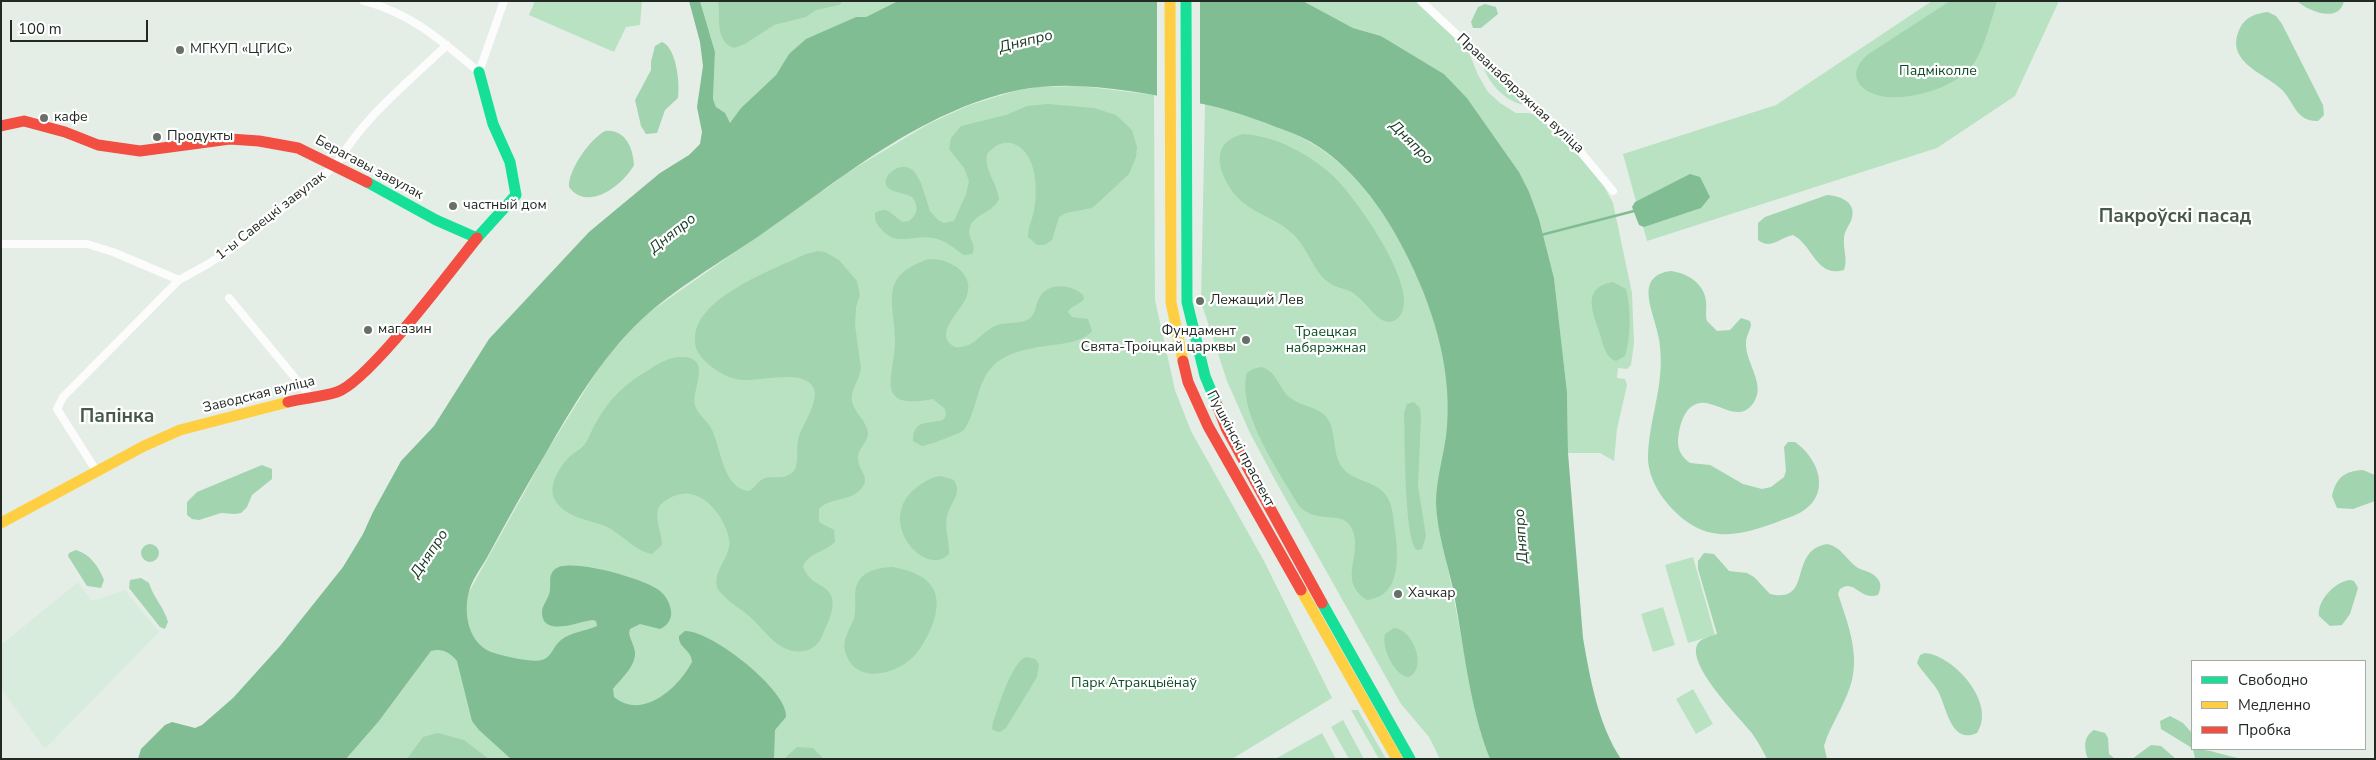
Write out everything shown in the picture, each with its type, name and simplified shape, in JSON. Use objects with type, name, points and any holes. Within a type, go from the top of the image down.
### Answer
[{"type":"main road","name":"Пушкінскі праспект","points":[[1170,1],[1171,302],[1188,382],[1208,426],[1397,759]]},
{"type":"main road","name":"Пушкінскі праспект","points":[[1186,1],[1188,302],[1205,376],[1226,428],[1370,691],[1410,759]]},
{"type":"main road","points":[[477,238],[516,195],[510,162],[493,124],[479,72]]},
{"type":"main road","name":"Берагавы завулак","points":[[1,126],[24,121],[65,132],[98,145],[140,151],[214,140],[259,141],[298,148],[336,165],[436,220],[477,238]]},
{"type":"main road","name":"Заводская вуліца","points":[[1,523],[144,446],[180,430],[310,396],[337,392],[353,383],[389,345],[477,238]]},
{"type":"street","points":[[364,1],[406,16],[447,45],[479,72],[504,1]]},
{"type":"street","name":"Праванабярэжная вуліца","points":[[1421,1],[1574,144],[1613,191]]},
{"type":"street","name":"1-ы Савецкі завулак","points":[[97,472],[57,410],[63,397],[179,280],[240,243],[336,165],[346,147],[366,123],[447,45]]},
{"type":"street","points":[[1,244],[88,244],[113,252],[179,280]]},
{"type":"street","points":[[229,298],[310,396]]},
{"type":"shaded area","points":[[78,582],[92,601],[125,590],[159,632],[45,749],[1,689],[1,645]]},
{"type":"green space","points":[[535,1],[642,1],[640,25],[626,27],[614,52],[529,15]]},
{"type":"green space","points":[[700,1],[898,1],[866,17],[856,17],[836,26],[789,54],[776,75],[741,108],[730,124],[716,107],[713,99],[715,52]]},
{"type":"green space","points":[[718,1],[843,1],[839,5],[816,10],[806,17],[774,25],[745,44],[734,48],[723,40]]},
{"type":"green space","points":[[1303,1],[1415,1],[1468,50],[1478,75],[1488,92],[1500,103],[1516,113],[1529,113],[1540,117],[1584,159],[1604,186],[1613,203],[1632,293],[1634,343],[1631,365],[1627,369],[1618,368],[1617,378],[1625,379],[1627,385],[1617,429],[1614,461],[1600,453],[1568,453],[1567,392],[1554,278],[1539,219],[1519,172],[1467,98],[1444,74],[1381,36],[1353,28]]},
{"type":"green space","name":"Падміколле","points":[[1932,1],[2059,1],[2015,96],[1937,148],[1647,241],[1623,154],[1776,105]]},
{"type":"green space","points":[[1950,1],[1997,1],[1978,57],[1967,71],[1947,85],[1910,96],[1887,97],[1863,88],[1856,77],[1860,63],[1867,55]]},
{"type":"green space","points":[[2297,1],[2344,1],[2341,8],[2330,14],[2315,11]]},
{"type":"green space","points":[[1485,4],[1496,7],[1498,14],[1481,28],[1473,28],[1471,22],[1478,7]]},
{"type":"green space","points":[[2268,12],[2276,16],[2282,24],[2323,105],[2324,115],[2318,121],[2304,118],[2285,93],[2247,64],[2237,49],[2236,39],[2242,24],[2252,16]]},
{"type":"green space","points":[[662,42],[671,51],[674,59],[678,76],[678,98],[665,110],[657,133],[646,134],[641,126],[635,100],[651,70],[655,46]]},
{"type":"green space","points":[[1485,64],[1527,102],[1526,105],[1512,101],[1499,92],[1486,73],[1483,66]]},
{"type":"green space","name":"Парк Атракцыёнаў","points":[[1081,86],[1154,95],[1155,300],[1175,390],[1191,431],[1264,561],[1332,698],[1232,759],[346,759],[379,721],[431,651],[470,590],[549,448],[597,371],[613,349],[644,316],[855,168],[930,123],[970,105],[1015,91],[1038,87]]},
{"type":"green space","points":[[1048,104],[1094,108],[1116,115],[1132,130],[1137,147],[1136,157],[1129,174],[1092,208],[1066,213],[1059,217],[1052,240],[1045,245],[1037,245],[1028,237],[1036,193],[1034,173],[1027,155],[1022,149],[1010,143],[999,144],[987,154],[987,166],[999,199],[993,207],[972,222],[969,234],[974,247],[972,254],[964,255],[938,239],[926,237],[894,238],[879,226],[875,220],[875,213],[880,211],[890,212],[903,222],[909,221],[916,213],[912,197],[892,190],[886,185],[888,175],[900,167],[907,167],[914,171],[921,183],[930,211],[938,220],[944,223],[954,221],[966,194],[969,181],[964,168],[949,149],[951,138],[961,126],[1006,115],[1027,106]]},
{"type":"green space","name":"Траецкая набярэжная","points":[[1205,104],[1238,112],[1289,131],[1320,148],[1333,158],[1355,179],[1376,204],[1395,233],[1425,296],[1444,360],[1449,399],[1447,438],[1437,511],[1471,688],[1481,733],[1490,759],[1440,759],[1429,737],[1401,704],[1275,480],[1250,433],[1227,381],[1201,302]]},
{"type":"green space","points":[[605,131],[618,133],[627,140],[632,152],[634,165],[622,180],[605,193],[586,197],[577,194],[569,187],[572,172],[587,148]]},
{"type":"green space","points":[[1243,134],[1267,138],[1290,147],[1322,166],[1341,184],[1368,219],[1393,262],[1401,283],[1404,301],[1398,318],[1391,322],[1383,320],[1357,296],[1327,281],[1320,275],[1295,236],[1239,199],[1224,177],[1220,155],[1221,150],[1228,141]]},
{"type":"green space","points":[[1827,195],[1843,199],[1852,209],[1853,215],[1844,236],[1846,262],[1844,270],[1835,271],[1821,265],[1800,240],[1793,235],[1771,244],[1758,240],[1758,223],[1765,217]]},
{"type":"green space","points":[[818,251],[825,252],[839,260],[857,281],[860,295],[856,307],[855,325],[861,368],[852,392],[852,401],[855,410],[866,426],[868,435],[858,456],[865,478],[863,486],[856,494],[823,505],[819,509],[819,522],[834,530],[835,542],[806,561],[803,566],[809,577],[830,593],[833,603],[832,612],[818,643],[807,650],[795,651],[780,646],[749,616],[720,592],[716,579],[729,546],[729,539],[727,530],[717,512],[702,498],[684,493],[670,498],[660,505],[657,516],[662,545],[652,554],[640,550],[607,527],[579,518],[565,511],[555,500],[553,489],[562,465],[585,444],[607,405],[619,392],[659,363],[681,357],[691,358],[697,362],[699,375],[695,405],[712,430],[728,476],[734,483],[740,489],[749,491],[765,478],[782,477],[793,472],[797,463],[798,440],[813,406],[815,392],[813,387],[800,378],[781,377],[739,380],[724,375],[702,358],[696,348],[695,337],[699,322],[709,309],[723,297],[757,276],[806,254]]},
{"type":"green space","points":[[929,259],[945,261],[959,269],[968,282],[966,298],[947,330],[946,336],[955,347],[967,346],[995,326],[1029,319],[1032,317],[1041,295],[1045,291],[1062,286],[1073,289],[1083,295],[1084,299],[1068,312],[1072,317],[1088,319],[1092,331],[1084,337],[1073,341],[1031,348],[1004,358],[992,367],[987,374],[972,415],[964,430],[922,446],[913,441],[916,428],[919,425],[944,419],[946,415],[945,409],[933,399],[901,400],[894,395],[891,387],[895,340],[892,292],[895,282],[902,273]]},
{"type":"green space","points":[[1671,271],[1689,277],[1702,289],[1705,295],[1707,321],[1717,331],[1730,330],[1741,318],[1750,321],[1751,325],[1746,340],[1747,350],[1758,388],[1754,402],[1744,411],[1733,412],[1702,403],[1695,404],[1690,408],[1680,427],[1678,445],[1681,454],[1690,463],[1710,465],[1743,484],[1762,489],[1771,487],[1784,477],[1786,471],[1784,447],[1788,442],[1795,442],[1805,450],[1812,460],[1817,470],[1819,481],[1814,501],[1793,516],[1742,533],[1711,533],[1697,528],[1682,518],[1667,503],[1656,487],[1649,468],[1648,455],[1661,370],[1661,355],[1649,297],[1649,288],[1652,280],[1659,274]]},
{"type":"green space","points":[[1613,282],[1626,289],[1629,314],[1629,331],[1625,356],[1616,361],[1609,356],[1605,349],[1592,308],[1593,294],[1597,289]]},
{"type":"green space","points":[[1261,367],[1267,369],[1275,377],[1287,395],[1292,399],[1318,411],[1327,418],[1332,428],[1337,457],[1346,472],[1376,486],[1388,498],[1393,513],[1397,546],[1396,570],[1393,581],[1379,597],[1367,600],[1358,592],[1353,584],[1352,567],[1355,539],[1348,523],[1342,519],[1321,517],[1306,512],[1299,506],[1271,459],[1254,423],[1245,388],[1247,373]]},
{"type":"green space","points":[[1414,402],[1420,408],[1421,417],[1418,486],[1426,536],[1422,549],[1417,550],[1413,543],[1407,509],[1405,463],[1404,413],[1407,404]]},
{"type":"green space","points":[[262,465],[272,469],[272,479],[252,495],[247,507],[241,513],[221,513],[199,520],[192,519],[187,515],[187,502],[197,492]]},
{"type":"green space","points":[[2363,470],[2375,475],[2375,501],[2353,509],[2337,508],[2332,496],[2336,484],[2346,474]]},
{"type":"green space","points":[[941,476],[954,480],[957,493],[947,518],[946,528],[949,554],[939,560],[928,559],[917,553],[908,543],[902,530],[900,515],[905,501],[917,487],[935,477]]},
{"type":"green space","points":[[150,544],[156,547],[159,553],[156,559],[150,562],[144,559],[141,553],[144,547]]},
{"type":"green space","points":[[1827,544],[1840,551],[1858,568],[1874,575],[1880,583],[1880,590],[1878,595],[1872,596],[1866,595],[1850,586],[1845,586],[1840,589],[1838,594],[1851,636],[1854,669],[1847,695],[1824,746],[1827,759],[1767,759],[1753,735],[1715,689],[1698,662],[1696,651],[1699,642],[1717,634],[1698,569],[1698,561],[1704,553],[1714,554],[1729,571],[1747,573],[1754,577],[1770,594],[1783,595],[1792,591],[1797,584],[1807,556],[1815,549]]},
{"type":"green space","points":[[76,550],[90,558],[97,566],[104,580],[101,588],[87,586],[68,556],[69,553]]},
{"type":"green space","points":[[1693,557],[1715,635],[1688,643],[1665,565]]},
{"type":"green space","points":[[892,567],[915,574],[931,585],[937,602],[936,613],[926,639],[912,658],[896,669],[876,674],[867,673],[858,670],[851,663],[845,649],[845,640],[855,615],[856,588],[862,577],[872,570]]},
{"type":"green space","points":[[141,578],[149,583],[164,612],[168,622],[165,629],[160,627],[129,588],[130,580]]},
{"type":"green space","points":[[2350,580],[2354,581],[2358,588],[2350,614],[2342,625],[2330,626],[2319,616],[2321,604],[2333,588]]},
{"type":"green space","points":[[1663,607],[1675,645],[1653,652],[1641,614]]},
{"type":"green space","points":[[1394,628],[1401,630],[1407,635],[1416,650],[1417,666],[1415,672],[1409,677],[1404,676],[1394,667],[1387,654],[1384,640],[1385,634]]},
{"type":"green space","points":[[1925,653],[1937,656],[1949,663],[1970,683],[1982,709],[1982,721],[1977,733],[1961,734],[1951,723],[1938,691],[1917,663],[1920,655]]},
{"type":"green space","points":[[1026,657],[1035,659],[1039,664],[1037,677],[1006,728],[1000,732],[995,731],[992,729],[993,722],[1006,686],[1015,667]]},
{"type":"green space","points":[[1693,689],[1713,724],[1696,734],[1676,699]]},
{"type":"green space","points":[[1351,710],[1358,710],[1386,759],[1379,759]]},
{"type":"green space","points":[[2170,716],[2183,723],[2191,732],[2191,747],[2161,729],[2160,721]]},
{"type":"green space","points":[[1343,720],[1364,759],[1349,759],[1331,727]]},
{"type":"green space","points":[[2094,730],[2105,733],[2108,738],[2109,754],[2115,759],[2088,759],[2085,743],[2090,733]]},
{"type":"green space","points":[[438,733],[464,740],[489,759],[407,759],[423,737]]},
{"type":"green space","points":[[1322,733],[1336,759],[1275,759]]},
{"type":"green space","points":[[2151,745],[2161,746],[2176,759],[2132,759]]},
{"type":"green space","points":[[797,747],[813,748],[824,759],[784,759]]},
{"type":"green space","points":[[2193,750],[2205,750],[2243,759],[2195,759]]},
{"type":"water","name":"Дняпро","points":[[689,1],[700,1],[715,52],[713,99],[716,107],[725,113],[730,123],[741,108],[776,75],[789,54],[806,39],[856,17],[866,17],[898,1],[1303,1],[1353,28],[1381,36],[1444,74],[1467,98],[1519,172],[1539,219],[1554,278],[1567,392],[1568,453],[1583,638],[1592,685],[1601,716],[1606,731],[1621,759],[1490,759],[1472,697],[1453,589],[1440,536],[1437,514],[1437,484],[1447,427],[1448,404],[1443,358],[1431,314],[1414,271],[1396,235],[1365,190],[1340,163],[1311,142],[1248,116],[1211,106],[1149,94],[1106,88],[1062,86],[1019,90],[983,100],[948,113],[915,130],[851,170],[759,236],[683,287],[641,320],[600,366],[577,400],[470,588],[467,617],[469,626],[478,643],[494,653],[518,659],[538,661],[545,659],[558,642],[565,637],[597,626],[596,621],[593,620],[554,626],[548,624],[543,619],[542,611],[549,593],[551,576],[555,569],[563,566],[591,568],[625,576],[652,586],[664,595],[670,605],[670,619],[660,629],[640,624],[630,629],[629,633],[635,657],[627,672],[613,689],[614,697],[625,703],[637,705],[659,698],[678,681],[692,662],[690,655],[679,640],[679,636],[685,631],[697,633],[712,640],[746,664],[775,692],[784,706],[786,717],[775,730],[774,759],[511,759],[479,730],[472,721],[457,661],[449,654],[439,650],[431,651],[379,721],[346,759],[138,759],[141,749],[165,725],[172,722],[195,728],[202,725],[233,698],[280,646],[343,567],[363,534],[401,461],[434,426],[489,339],[589,232],[660,173],[689,155],[700,144],[702,132],[697,107],[703,66],[700,42]]},
{"type":"water","points":[[1690,174],[1700,177],[1710,197],[1701,208],[1644,227],[1639,225],[1632,207],[1635,202]]},
{"type":"pier","points":[[1157,1],[1200,1],[1200,106],[1157,98]]},
{"type":"waterway","points":[[1541,235],[1634,211]]},
{"type":"traffic: fast","points":[[1186,1],[1187,302],[1205,376],[1217,405]]},
{"type":"traffic: fast","points":[[367,182],[436,220],[477,238],[516,195],[510,162],[493,124],[479,72]]},
{"type":"traffic: fast","points":[[1322,603],[1410,759]]},
{"type":"traffic: slow","points":[[1170,1],[1171,302],[1183,361]]},
{"type":"traffic: slow","points":[[1,523],[144,446],[180,430],[288,402]]},
{"type":"traffic: slow","points":[[1301,590],[1397,759]]},
{"type":"traffic: jam","points":[[1,126],[24,121],[65,132],[98,145],[140,151],[230,139],[259,141],[298,148],[367,182]]},
{"type":"traffic: jam","points":[[288,402],[331,394],[351,384],[409,323],[477,238]]},
{"type":"traffic: jam","points":[[1183,361],[1188,382],[1208,426],[1301,590]]},
{"type":"traffic: jam","points":[[1217,405],[1226,428],[1322,603]]},
{"type":"place","name":"МГКУП «ЦГИС»","points":[[180,50]]},
{"type":"place","name":"кафе","points":[[44,118]]},
{"type":"place","name":"Продукты","points":[[157,137]]},
{"type":"place","name":"частный дом","points":[[453,206]]},
{"type":"place","name":"Лежащий Лев","points":[[1200,301]]},
{"type":"place","name":"магазин","points":[[368,330]]},
{"type":"place","name":"Фундамент Свята-Троіцкай царквы","points":[[1246,340]]},
{"type":"place","name":"Хачкар","points":[[1398,594]]},
{"type":"district","name":"Пакроўскі пасад","points":[[2175,217]]},
{"type":"district","name":"Папінка","points":[[117,417]]}]
